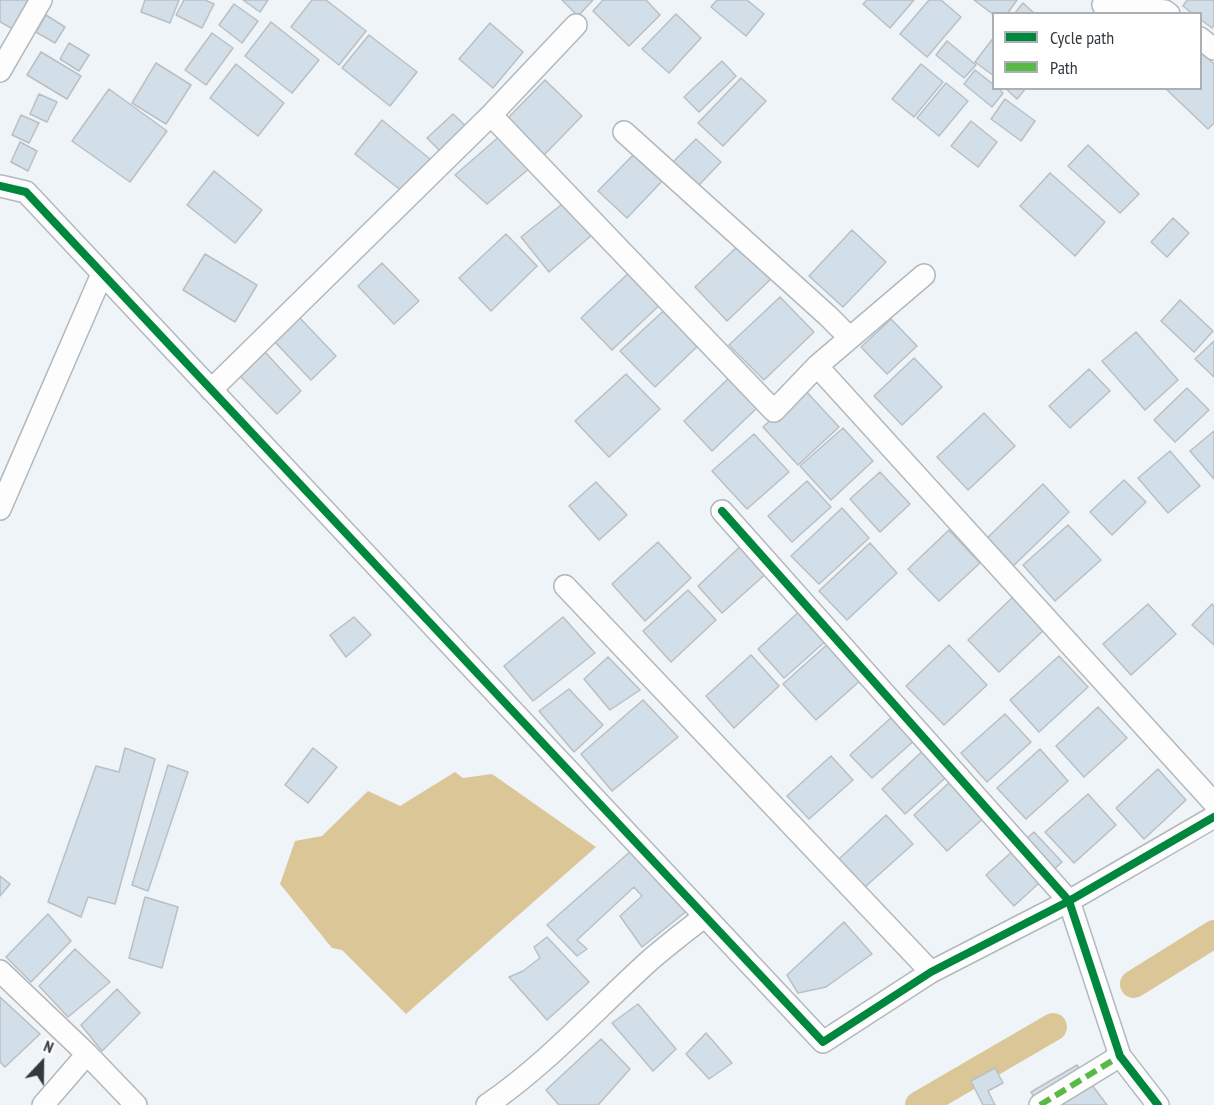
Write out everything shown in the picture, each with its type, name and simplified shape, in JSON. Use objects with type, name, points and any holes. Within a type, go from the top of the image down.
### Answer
[{"type":"street","points":[[0,71],[41,0]]},
{"type":"street","points":[[1099,2],[1166,12]]},
{"type":"street","points":[[211,390],[491,115],[576,25]]},
{"type":"street","points":[[1202,40],[1214,49]]},
{"type":"street","points":[[491,115],[774,411],[816,366],[924,275]]},
{"type":"street","points":[[624,132],[850,338]]},
{"type":"street","points":[[0,186],[26,192],[823,1042],[931,972],[1069,901],[1214,818]]},
{"type":"street","points":[[0,509],[102,274]]},
{"type":"street","points":[[816,366],[1214,803]]},
{"type":"street","points":[[722,511],[1069,901],[1120,1056],[1158,1105]]},
{"type":"street","points":[[565,586],[931,972]]},
{"type":"street","points":[[487,1105],[511,1089],[650,961],[705,916]]},
{"type":"street","points":[[0,971],[87,1054],[136,1105]]},
{"type":"street","points":[[43,1105],[87,1054]]},
{"type":"street","points":[[1040,1105],[1120,1056]]},
{"type":"shaded area","points":[[455,772],[463,778],[492,774],[596,847],[406,1014],[342,950],[332,948],[280,884],[295,841],[322,836],[368,791],[400,806]]},
{"type":"building","points":[[0,0],[31,0],[29,38],[0,22]]},
{"type":"building","points":[[145,0],[179,0],[170,23],[141,12]]},
{"type":"building","points":[[184,0],[205,0],[214,4],[202,28],[176,15]]},
{"type":"building","points":[[243,0],[268,0],[260,12]]},
{"type":"building","points":[[312,0],[326,0],[366,31],[339,65],[291,27]]},
{"type":"building","points":[[562,0],[593,0],[578,16]]},
{"type":"building","points":[[603,0],[646,0],[660,15],[629,46],[593,11]]},
{"type":"building","points":[[717,0],[747,0],[764,14],[746,36],[711,7]]},
{"type":"building","points":[[867,0],[914,0],[890,28],[863,4]]},
{"type":"building","points":[[929,0],[941,0],[961,17],[927,57],[900,34]]},
{"type":"building","points":[[974,0],[1017,0],[1008,12],[992,14]]},
{"type":"building","points":[[1187,0],[1214,0],[1212,28],[1202,20],[1202,12],[1190,12],[1183,6]]},
{"type":"building","points":[[1023,3],[1033,12],[1016,12]]},
{"type":"building","points":[[234,4],[258,21],[242,43],[219,25]]},
{"type":"building","points":[[676,14],[701,38],[669,73],[642,49]]},
{"type":"building","points":[[46,15],[65,27],[55,43],[36,32]]},
{"type":"building","points":[[271,22],[319,60],[292,93],[245,56]]},
{"type":"building","points":[[490,23],[523,52],[493,88],[459,59]]},
{"type":"building","points":[[212,33],[233,48],[206,85],[185,70]]},
{"type":"building","points":[[369,35],[417,72],[390,106],[342,68]]},
{"type":"building","points":[[992,40],[992,75],[975,62]]},
{"type":"building","points":[[947,41],[976,65],[964,78],[936,55]]},
{"type":"building","points":[[69,43],[89,55],[79,71],[60,59]]},
{"type":"building","points":[[41,52],[81,76],[67,99],[27,75]]},
{"type":"building","points":[[1202,53],[1214,64],[1214,123],[1208,129],[1167,90],[1202,90]]},
{"type":"building","points":[[722,61],[736,76],[699,112],[684,97]]},
{"type":"building","points":[[156,63],[191,85],[166,124],[132,103]]},
{"type":"building","points":[[236,64],[284,103],[258,136],[210,98]]},
{"type":"building","points":[[921,64],[943,82],[914,117],[892,99]]},
{"type":"building","points":[[975,70],[992,83],[992,90],[1000,90],[1003,93],[992,107],[964,84]]},
{"type":"building","points":[[741,78],[766,101],[723,146],[698,123]]},
{"type":"building","points":[[545,80],[582,116],[544,155],[507,119]]},
{"type":"building","points":[[946,83],[968,101],[939,136],[917,118]]},
{"type":"building","points":[[109,89],[167,131],[130,182],[72,141]]},
{"type":"building","points":[[1007,90],[1024,90],[1017,99]]},
{"type":"building","points":[[39,94],[57,102],[47,122],[30,114]]},
{"type":"building","points":[[1005,99],[1035,121],[1021,141],[991,119]]},
{"type":"building","points":[[453,114],[469,129],[443,154],[427,138]]},
{"type":"building","points":[[21,115],[39,123],[29,143],[12,135]]},
{"type":"building","points":[[382,120],[430,159],[403,192],[355,154]]},
{"type":"building","points":[[971,121],[997,142],[978,167],[951,146]]},
{"type":"building","points":[[501,135],[531,167],[487,204],[455,175]]},
{"type":"building","points":[[696,139],[721,162],[698,186],[673,162]]},
{"type":"building","points":[[20,142],[37,151],[28,171],[11,162]]},
{"type":"building","points":[[1088,145],[1139,194],[1120,213],[1068,166]]},
{"type":"building","points":[[638,150],[666,177],[627,218],[598,191]]},
{"type":"building","points":[[214,171],[262,210],[235,243],[187,205]]},
{"type":"building","points":[[1050,173],[1105,222],[1075,256],[1020,206]]},
{"type":"building","points":[[566,201],[593,234],[549,272],[521,237]]},
{"type":"building","points":[[1173,218],[1189,233],[1167,257],[1151,242]]},
{"type":"building","points":[[852,230],[886,262],[843,307],[809,276]]},
{"type":"building","points":[[506,234],[537,266],[491,311],[459,278]]},
{"type":"building","points":[[740,244],[773,277],[727,321],[695,287]]},
{"type":"building","points":[[205,254],[257,285],[235,322],[183,290]]},
{"type":"building","points":[[382,263],[419,301],[394,324],[358,286]]},
{"type":"building","points":[[635,267],[666,299],[612,350],[581,318]]},
{"type":"building","points":[[780,297],[814,332],[764,380],[729,345]]},
{"type":"building","points":[[1180,300],[1213,331],[1194,352],[1161,321]]},
{"type":"building","points":[[671,304],[705,339],[655,387],[620,351]]},
{"type":"building","points":[[299,317],[336,356],[311,380],[274,341]]},
{"type":"building","points":[[891,319],[917,346],[887,374],[861,347]]},
{"type":"building","points":[[1136,332],[1178,380],[1145,410],[1102,361]]},
{"type":"building","points":[[1214,341],[1214,377],[1195,359]]},
{"type":"building","points":[[265,352],[301,391],[277,414],[240,376]]},
{"type":"building","points":[[914,358],[942,387],[902,425],[874,396]]},
{"type":"building","points":[[1089,369],[1110,391],[1070,428],[1049,406]]},
{"type":"building","points":[[626,374],[660,409],[609,457],[575,421]]},
{"type":"building","points":[[730,377],[758,407],[712,451],[684,421]]},
{"type":"building","points":[[1187,388],[1209,410],[1175,442],[1154,420]]},
{"type":"building","points":[[804,389],[839,427],[798,465],[763,427]]},
{"type":"building","points":[[984,413],[1015,446],[968,490],[937,457]]},
{"type":"building","points":[[843,428],[873,461],[831,500],[800,466]]},
{"type":"building","points":[[1214,431],[1214,479],[1190,451]]},
{"type":"building","points":[[754,434],[789,472],[747,509],[712,471]]},
{"type":"building","points":[[1170,451],[1200,486],[1168,513],[1138,478]]},
{"type":"building","points":[[880,472],[910,504],[880,532],[850,499]]},
{"type":"building","points":[[1124,480],[1146,502],[1112,535],[1090,512]]},
{"type":"building","points":[[807,481],[831,507],[792,542],[768,516]]},
{"type":"building","points":[[596,482],[627,515],[599,540],[569,506]]},
{"type":"building","points":[[1043,484],[1069,512],[1008,571],[983,542]]},
{"type":"building","points":[[842,508],[869,538],[819,584],[791,556]]},
{"type":"building","points":[[1068,525],[1101,560],[1055,601],[1023,565]]},
{"type":"building","points":[[949,530],[980,563],[939,601],[908,569]]},
{"type":"building","points":[[658,542],[691,578],[645,621],[612,584]]},
{"type":"building","points":[[745,542],[770,570],[722,613],[698,586]]},
{"type":"building","points":[[870,543],[897,573],[847,620],[819,591]]},
{"type":"building","points":[[688,590],[716,620],[671,662],[643,631]]},
{"type":"building","points":[[1014,596],[1045,629],[999,672],[968,640]]},
{"type":"building","points":[[1148,604],[1176,634],[1131,675],[1103,644]]},
{"type":"building","points":[[1212,604],[1214,607],[1214,645],[1192,625]]},
{"type":"building","points":[[801,610],[828,639],[784,678],[758,649]]},
{"type":"building","points":[[354,617],[371,635],[346,657],[330,635]]},
{"type":"building","points":[[563,617],[595,653],[533,701],[504,666]]},
{"type":"building","points":[[829,643],[862,679],[816,720],[783,684]]},
{"type":"building","points":[[949,645],[987,685],[944,725],[906,686]]},
{"type":"building","points":[[751,655],[779,686],[734,728],[706,696]]},
{"type":"building","points":[[1059,656],[1088,687],[1039,732],[1010,700]]},
{"type":"building","points":[[608,657],[640,690],[610,710],[584,679]]},
{"type":"building","points":[[569,689],[603,725],[574,752],[539,711]]},
{"type":"building","points":[[643,700],[678,737],[612,791],[581,754]]},
{"type":"building","points":[[1098,707],[1127,738],[1084,777],[1056,746]]},
{"type":"building","points":[[1005,714],[1031,742],[987,782],[961,753]]},
{"type":"building","points":[[894,715],[916,739],[872,778],[850,755]]},
{"type":"building","points":[[929,745],[953,771],[905,814],[882,789]]},
{"type":"building","points":[[125,748],[155,759],[115,904],[88,897],[81,917],[48,902],[96,766],[119,772]]},
{"type":"building","points":[[313,748],[337,767],[308,803],[285,785]]},
{"type":"building","points":[[1040,749],[1068,781],[1026,819],[997,788]]},
{"type":"building","points":[[831,756],[853,780],[809,819],[787,796]]},
{"type":"building","points":[[168,765],[188,772],[148,891],[132,885]]},
{"type":"building","points":[[1158,769],[1186,800],[1144,839],[1116,808]]},
{"type":"building","points":[[963,770],[996,807],[947,851],[914,815]]},
{"type":"building","points":[[1088,794],[1116,825],[1074,863],[1045,832]]},
{"type":"building","points":[[886,815],[913,844],[865,887],[839,859]]},
{"type":"building","points":[[1034,832],[1062,862],[1014,906],[986,875]]},
{"type":"building","points":[[632,850],[688,910],[642,947],[620,916],[642,896],[634,887],[577,940],[587,949],[577,956],[547,925]]},
{"type":"building","points":[[0,876],[10,884],[0,896]]},
{"type":"building","points":[[145,897],[178,907],[162,968],[129,958]]},
{"type":"building","points":[[48,914],[71,941],[31,982],[6,957]]},
{"type":"building","points":[[844,922],[872,954],[826,987],[798,993],[787,975]]},
{"type":"building","points":[[547,937],[589,982],[547,1020],[509,977],[523,971],[540,958],[534,947]]},
{"type":"building","points":[[75,949],[110,982],[68,1017],[39,986]]},
{"type":"building","points":[[117,989],[140,1013],[102,1051],[81,1025]]},
{"type":"building","points":[[0,997],[40,1034],[5,1067],[0,1062]]},
{"type":"building","points":[[638,1004],[676,1049],[653,1071],[612,1023]]},
{"type":"building","points":[[706,1033],[732,1063],[709,1079],[686,1054]]},
{"type":"building","points":[[601,1039],[630,1069],[598,1105],[559,1105],[546,1090]]},
{"type":"building","points":[[1077,1065],[1107,1105],[1039,1105],[1031,1092]]},
{"type":"building","points":[[995,1068],[1003,1083],[988,1091],[995,1105],[983,1105],[971,1081]]},
{"type":"waterway","points":[[1134,984],[1214,934]]},
{"type":"waterway","points":[[919,1105],[1053,1027]]},
{"type":"marked path","points":[[1040,1105],[1120,1056]]},
{"type":"cycle path","points":[[0,186],[26,192],[823,1042],[931,972],[1069,901],[1214,817]]},
{"type":"cycle path","points":[[722,511],[1069,901],[1120,1056],[1158,1105]]}]
